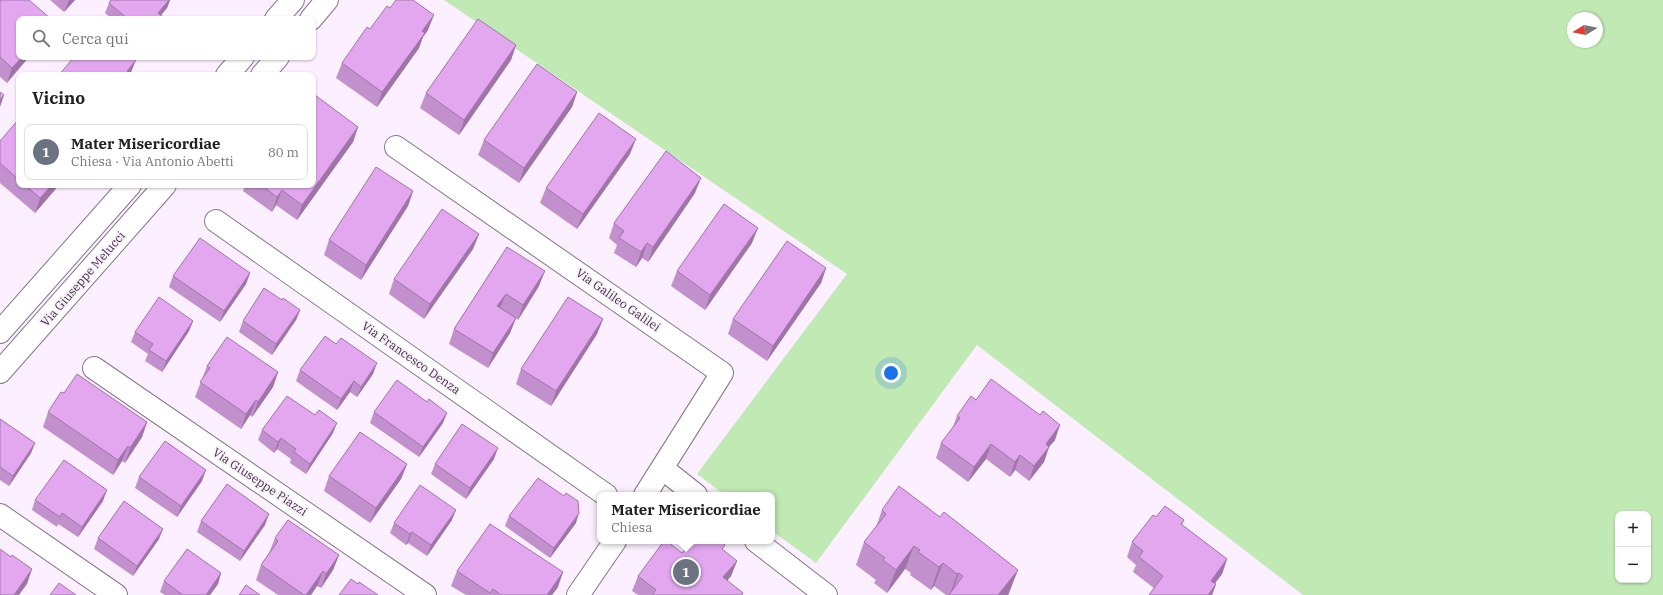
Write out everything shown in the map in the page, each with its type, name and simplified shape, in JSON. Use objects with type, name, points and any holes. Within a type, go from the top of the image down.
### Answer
[{"type":"street","points":[[279,16],[293,0]]},
{"type":"street","points":[[314,16],[327,0]]},
{"type":"street","points":[[230,72],[240,60]]},
{"type":"street","points":[[265,72],[275,60]]},
{"type":"street","name":"Via Galileo Galilei","points":[[396,147],[722,373],[647,492]]},
{"type":"street","points":[[0,332],[127,188]]},
{"type":"street","name":"Via Giuseppe Melucci","points":[[0,372],[162,188]]},
{"type":"street","name":"Via Francesco Denza","points":[[216,222],[602,492]]},
{"type":"street","name":"Via Giuseppe Piazzi","points":[[94,368],[425,595]]},
{"type":"street","points":[[662,468],[692,492]]},
{"type":"street","points":[[0,516],[116,595]]},
{"type":"street","points":[[578,595],[613,544]]},
{"type":"street","points":[[760,544],[826,595]]},
{"type":"green space","points":[[444,0],[1663,0],[1663,595],[1303,595],[977,345],[816,563],[775,533],[775,492],[721,492],[697,474],[847,274]]},
{"type":"building","points":[[0,0],[29,0],[48,16],[16,16],[16,60],[19,60],[12,68],[0,57]]},
{"type":"building","points":[[111,0],[169,0],[158,13],[162,16],[124,16],[109,3]]},
{"type":"building","points":[[396,0],[413,0],[434,15],[422,31],[425,33],[382,92],[342,63],[367,27],[370,29],[387,6],[390,8]]},
{"type":"building","points":[[478,19],[516,45],[464,120],[426,93]]},
{"type":"building","points":[[72,60],[136,60],[127,71],[128,72],[62,72]]},
{"type":"building","points":[[537,64],[577,92],[524,168],[484,140]]},
{"type":"building","points":[[0,92],[4,95],[0,100]]},
{"type":"building","points":[[316,96],[358,127],[316,186]]},
{"type":"building","points":[[599,113],[636,139],[583,214],[546,188]]},
{"type":"building","points":[[16,122],[16,177],[0,163],[0,141]]},
{"type":"building","points":[[666,151],[701,178],[653,247],[647,243],[641,252],[619,238],[624,231],[614,223]]},
{"type":"building","points":[[376,167],[413,191],[366,265],[329,240]]},
{"type":"building","points":[[28,188],[49,188],[40,198]]},
{"type":"building","points":[[265,188],[314,188],[302,205],[282,190],[277,197]]},
{"type":"building","points":[[724,204],[758,228],[710,295],[677,271]]},
{"type":"building","points":[[442,209],[479,234],[430,304],[394,279]]},
{"type":"building","points":[[200,238],[250,273],[224,311],[173,276]]},
{"type":"building","points":[[787,241],[826,268],[773,346],[733,319]]},
{"type":"building","points":[[507,247],[545,271],[523,305],[506,294],[497,306],[516,318],[493,353],[454,329]]},
{"type":"building","points":[[264,288],[282,300],[283,298],[300,310],[276,344],[243,321]]},
{"type":"building","points":[[159,297],[193,321],[166,361],[149,350],[153,344],[135,332]]},
{"type":"building","points":[[568,297],[603,319],[556,391],[521,369]]},
{"type":"building","points":[[325,336],[336,344],[341,338],[377,363],[361,387],[354,381],[341,399],[300,370]]},
{"type":"building","points":[[227,337],[278,372],[258,402],[256,400],[246,414],[200,382],[210,368],[207,366]]},
{"type":"building","points":[[77,374],[147,422],[130,448],[128,446],[118,460],[48,412],[61,392],[64,393]]},
{"type":"building","points":[[991,379],[1040,415],[1043,411],[1060,425],[1046,444],[1049,447],[1034,466],[1020,455],[1015,462],[991,444],[974,467],[941,443],[960,418],[957,416],[971,396],[976,400]]},
{"type":"building","points":[[397,380],[427,402],[429,399],[447,413],[423,447],[374,412]]},
{"type":"building","points":[[287,396],[315,415],[319,410],[337,423],[310,464],[294,452],[296,449],[281,438],[278,442],[262,430]]},
{"type":"building","points":[[0,419],[35,443],[13,476],[0,467]]},
{"type":"building","points":[[462,424],[498,448],[470,488],[435,464]]},
{"type":"building","points":[[360,432],[407,464],[376,508],[329,476]]},
{"type":"building","points":[[165,441],[206,470],[181,506],[139,477]]},
{"type":"building","points":[[64,460],[107,490],[82,527],[62,513],[60,517],[35,500]]},
{"type":"building","points":[[538,478],[564,496],[566,493],[578,501],[579,513],[554,548],[509,516]]},
{"type":"building","points":[[227,484],[269,514],[244,551],[201,521]]},
{"type":"building","points":[[420,485],[456,510],[431,545],[412,532],[410,534],[394,523]]},
{"type":"building","points":[[899,486],[940,517],[944,512],[1018,570],[998,595],[949,595],[963,576],[959,573],[957,574],[943,563],[939,567],[918,552],[920,550],[914,546],[896,570],[883,560],[885,558],[864,542],[886,514],[882,510]]},
{"type":"building","points":[[124,501],[163,529],[137,566],[98,538]]},
{"type":"building","points":[[1165,506],[1184,520],[1181,524],[1227,559],[1211,581],[1216,584],[1208,595],[1149,595],[1163,576],[1139,557],[1143,551],[1132,542],[1153,515],[1156,517]]},
{"type":"building","points":[[288,520],[339,555],[326,574],[323,571],[306,595],[261,565],[278,541],[275,538]]},
{"type":"building","points":[[490,524],[563,572],[547,595],[501,595],[493,589],[490,593],[457,571]]},
{"type":"building","points":[[662,544],[671,544],[682,553],[689,544],[724,544],[725,545],[722,549],[737,561],[723,577],[743,593],[742,595],[652,595],[656,590],[638,576]]},
{"type":"building","points":[[0,549],[11,557],[12,555],[32,569],[14,595],[0,595]]},
{"type":"building","points":[[187,549],[221,573],[206,595],[183,595],[164,581]]},
{"type":"building","points":[[351,579],[358,584],[359,582],[378,595],[339,595]]},
{"type":"building","points":[[59,583],[76,595],[50,595]]},
{"type":"building","points":[[246,585],[260,595],[239,595]]},
{"type":"place","name":"Mater Misericordiae","points":[[686,572]]}]
